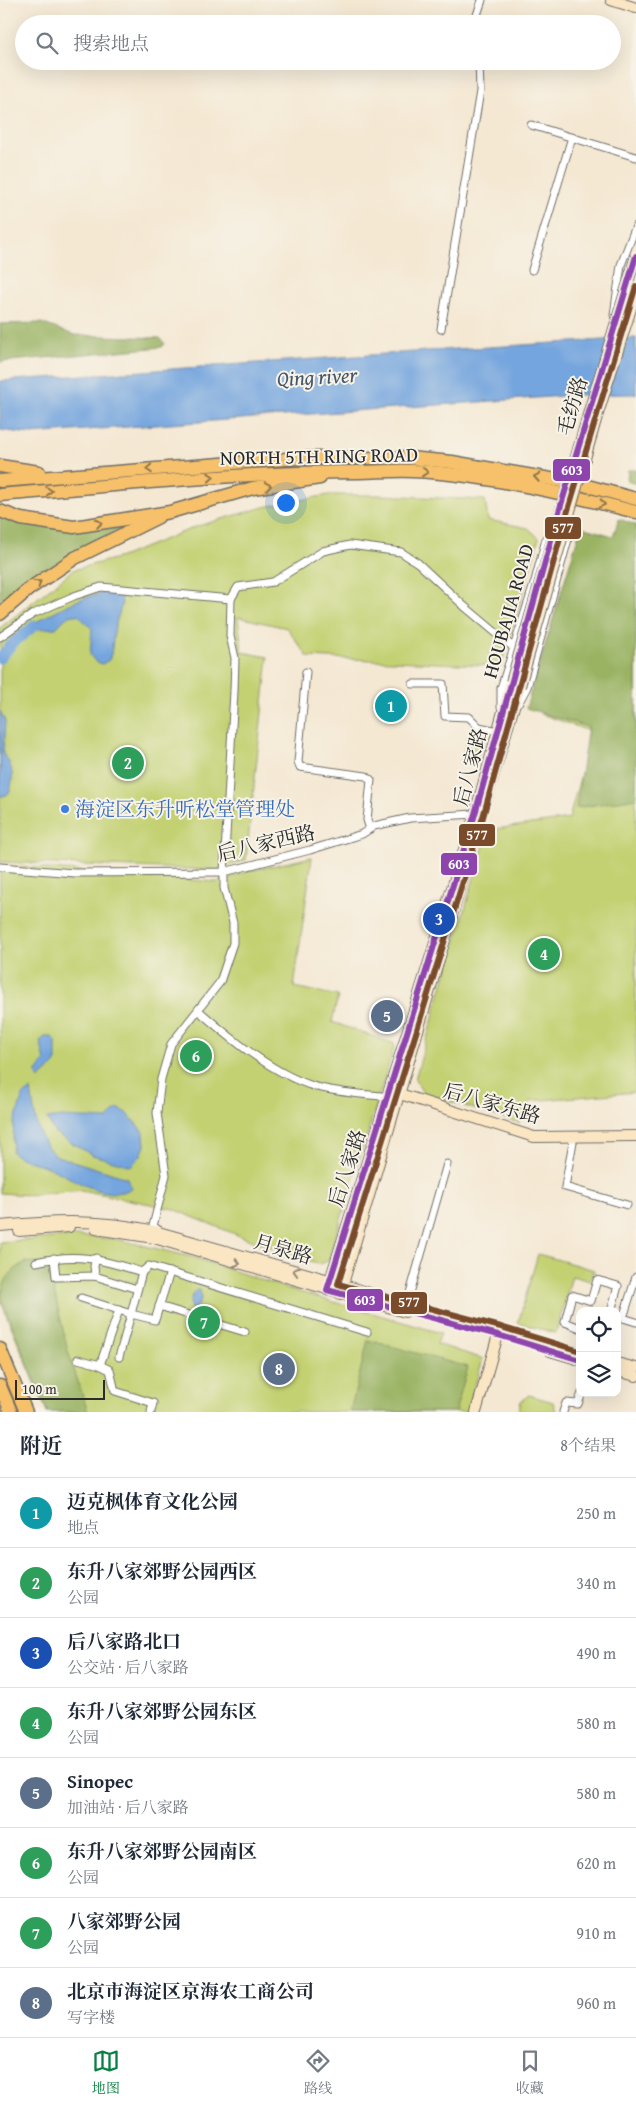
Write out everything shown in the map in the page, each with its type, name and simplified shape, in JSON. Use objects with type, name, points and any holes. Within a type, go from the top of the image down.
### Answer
[{"type":"highway","name":"NORTH 5TH RING ROAD","points":[[0,481],[299,458],[409,458],[452,462],[580,484],[636,499]]},
{"type":"highway","points":[[0,466],[62,475]]},
{"type":"highway","name":"NORTH 5TH RING ROAD","points":[[0,495],[225,476],[300,472],[412,471],[468,476],[636,512]]},
{"type":"highway","points":[[0,511],[20,519],[74,527],[170,512],[253,488],[360,472]]},
{"type":"highway","points":[[0,614],[29,589],[75,558],[170,512]]},
{"type":"highway","points":[[0,1349],[26,1412]]},
{"type":"highway","points":[[0,1386],[11,1412]]},
{"type":"main road","points":[[611,0],[636,8]]},
{"type":"main road","name":"毛纺路","points":[[515,684],[587,417],[636,256]]},
{"type":"main road","name":"毛纺路","points":[[515,684],[636,293]]},
{"type":"main road","name":"后八家路","points":[[341,1290],[400,1094],[515,684]]},
{"type":"main road","name":"后八家路","points":[[328,1286],[389,1097],[475,814],[498,731],[505,719]]},
{"type":"main road","name":"后八家东路","points":[[400,1094],[534,1137],[636,1136]]},
{"type":"main road","name":"月泉路","points":[[0,1226],[47,1221],[82,1221],[129,1225],[162,1233],[341,1290],[576,1359]]},
{"type":"main road","name":"月泉路","points":[[0,1232],[78,1227],[109,1230],[154,1238],[328,1286]]},
{"type":"main road","name":"月泉路","points":[[341,1290],[576,1351]]},
{"type":"main road","points":[[476,1412],[498,1335]]},
{"type":"main road","points":[[621,1364],[636,1368]]},
{"type":"main road","points":[[621,1371],[636,1376]]},
{"type":"street","points":[[477,15],[482,0]]},
{"type":"street","points":[[441,329],[480,91],[479,70]]},
{"type":"street","points":[[531,125],[636,157]]},
{"type":"street","points":[[532,270],[572,137]]},
{"type":"street","points":[[614,318],[621,265],[636,226]]},
{"type":"street","points":[[592,417],[623,322],[636,300]]},
{"type":"street","name":"HOUBAJIA ROAD","points":[[561,523],[570,532],[527,687],[505,719],[502,688],[549,528],[561,523]]},
{"type":"street","points":[[162,1233],[153,1226],[166,1175],[157,1113],[161,1079],[171,1044],[220,982],[233,944],[234,923],[224,888],[224,872],[235,658],[230,636],[231,599],[238,586],[273,582],[323,551],[350,545],[401,552],[418,563],[464,606],[514,648]]},
{"type":"street","points":[[0,637],[34,614],[74,596],[101,587],[231,599]]},
{"type":"street","points":[[306,672],[298,762],[300,767],[366,776],[371,780],[368,820],[370,829]]},
{"type":"street","points":[[414,684],[443,684],[446,716],[469,717],[478,727],[498,731]]},
{"type":"street","name":"后八家西路","points":[[0,867],[74,873],[224,872],[310,850],[362,834],[374,826],[410,818],[475,814]]},
{"type":"street","points":[[198,1010],[229,1037],[272,1066],[311,1085],[339,1092],[389,1097]]},
{"type":"street","points":[[574,1136],[565,1187],[627,1206]]},
{"type":"street","points":[[408,1300],[447,1164]]},
{"type":"street","points":[[54,1258],[56,1277],[95,1276],[137,1289]]},
{"type":"street","points":[[36,1262],[54,1258],[96,1258],[142,1272]]},
{"type":"street","points":[[95,1276],[94,1266],[96,1258]]},
{"type":"street","points":[[119,1357],[142,1272],[149,1266],[367,1332]]},
{"type":"street","points":[[81,1298],[155,1320],[170,1272]]},
{"type":"street","points":[[636,1277],[623,1318],[636,1322]]},
{"type":"street","points":[[576,1326],[565,1322],[572,1295],[591,1301],[597,1280],[618,1286],[612,1307]]},
{"type":"street","points":[[159,1306],[245,1332]]},
{"type":"street","points":[[100,1365],[119,1310]]},
{"type":"street","points":[[78,1359],[110,1370],[115,1391],[153,1403],[151,1412]]},
{"type":"street","points":[[563,1412],[566,1403],[578,1404],[581,1397]]},
{"type":"green space","points":[[41,323],[74,335],[160,338],[165,344],[162,347],[0,362],[0,324]]},
{"type":"green space","points":[[628,470],[636,470],[636,484],[627,481]]},
{"type":"green space","points":[[328,495],[380,495],[485,500],[488,520],[528,528],[539,538],[501,666],[308,657],[287,628],[238,617],[242,652],[268,657],[246,860],[216,870],[0,862],[0,628],[73,570],[121,557],[198,526],[264,507]]},
{"type":"green space","points":[[0,515],[126,525],[40,575],[0,608]]},
{"type":"green space","points":[[619,519],[636,525],[636,798],[576,808],[588,727],[526,708],[581,527],[613,536]]},
{"type":"green space","points":[[636,561],[636,1092],[530,1101],[519,1123],[423,1093],[415,1079],[488,830],[569,819],[592,732],[541,714],[577,574]]},
{"type":"green space","points":[[468,736],[482,739],[474,766],[461,762]]},
{"type":"green space","points":[[312,857],[294,987],[338,996],[332,1022],[395,1044],[328,1261],[319,1264],[250,1240],[170,1208],[81,1190],[29,1195],[0,1193],[0,865],[217,882],[249,871]]},
{"type":"green space","points":[[75,1236],[116,1239],[192,1257],[286,1288],[441,1333],[437,1344],[483,1359],[467,1412],[47,1412],[0,1300],[0,1242]]},
{"type":"green space","points":[[538,1254],[594,1270],[590,1281],[572,1276],[556,1333],[518,1323]]},
{"type":"green space","points":[[26,1262],[48,1265],[68,1351],[88,1412],[48,1412],[1,1298],[8,1277]]},
{"type":"green space","points":[[368,1340],[468,1367],[455,1412],[350,1412]]},
{"type":"green space","points":[[529,1395],[553,1402],[556,1412],[518,1412],[521,1401]]},
{"type":"water","name":"Qing river","points":[[636,338],[636,394],[578,395],[30,434],[0,430],[0,381]]},
{"type":"water","points":[[110,592],[121,597],[122,604],[115,626],[109,660],[102,664],[95,661],[90,655],[92,629],[78,615],[68,617],[56,628],[36,629],[34,626],[36,622],[72,603],[90,596]]},
{"type":"water","points":[[0,711],[5,721],[3,754],[11,768],[12,783],[9,794],[0,797]]},
{"type":"water","points":[[45,1037],[52,1037],[56,1041],[56,1063],[39,1079],[36,1073],[45,1061],[40,1041]]},
{"type":"water","points":[[31,1090],[35,1117],[41,1135],[50,1150],[57,1156],[127,1178],[132,1188],[122,1192],[100,1191],[47,1167],[24,1160],[12,1152],[14,1123],[23,1095]]},
{"type":"water","points":[[118,1108],[128,1114],[144,1133],[145,1146],[140,1157],[131,1166],[92,1155],[55,1133],[47,1119],[61,1117],[108,1119]]},
{"type":"water","points":[[199,1289],[200,1301],[192,1311],[190,1305],[191,1298],[196,1290]]},
{"type":"waterway","points":[[0,658],[13,643],[34,626]]},
{"type":"transit line","name":"603","points":[[576,1359],[498,1335],[327,1290],[475,814],[558,515],[636,256]]},
{"type":"transit line","name":"577","points":[[576,1350],[501,1327],[338,1284],[483,817],[566,517],[636,286]]},
{"type":"place","name":"迈克枫体育文化公园","points":[[391,706]]},
{"type":"place","name":"东升八家郊野公园西区","points":[[128,763]]},
{"type":"place","name":"海淀区东升听松堂管理处","points":[[65,809]]},
{"type":"place","name":"后八家路北口","points":[[439,919]]},
{"type":"place","name":"东升八家郊野公园东区","points":[[544,954]]},
{"type":"place","name":"Sinopec","points":[[387,1016]]},
{"type":"place","name":"东升八家郊野公园南区","points":[[196,1056]]},
{"type":"place","name":"八家郊野公园","points":[[204,1322]]},
{"type":"place","name":"北京市海淀区京海农工商公司","points":[[279,1369]]}]
